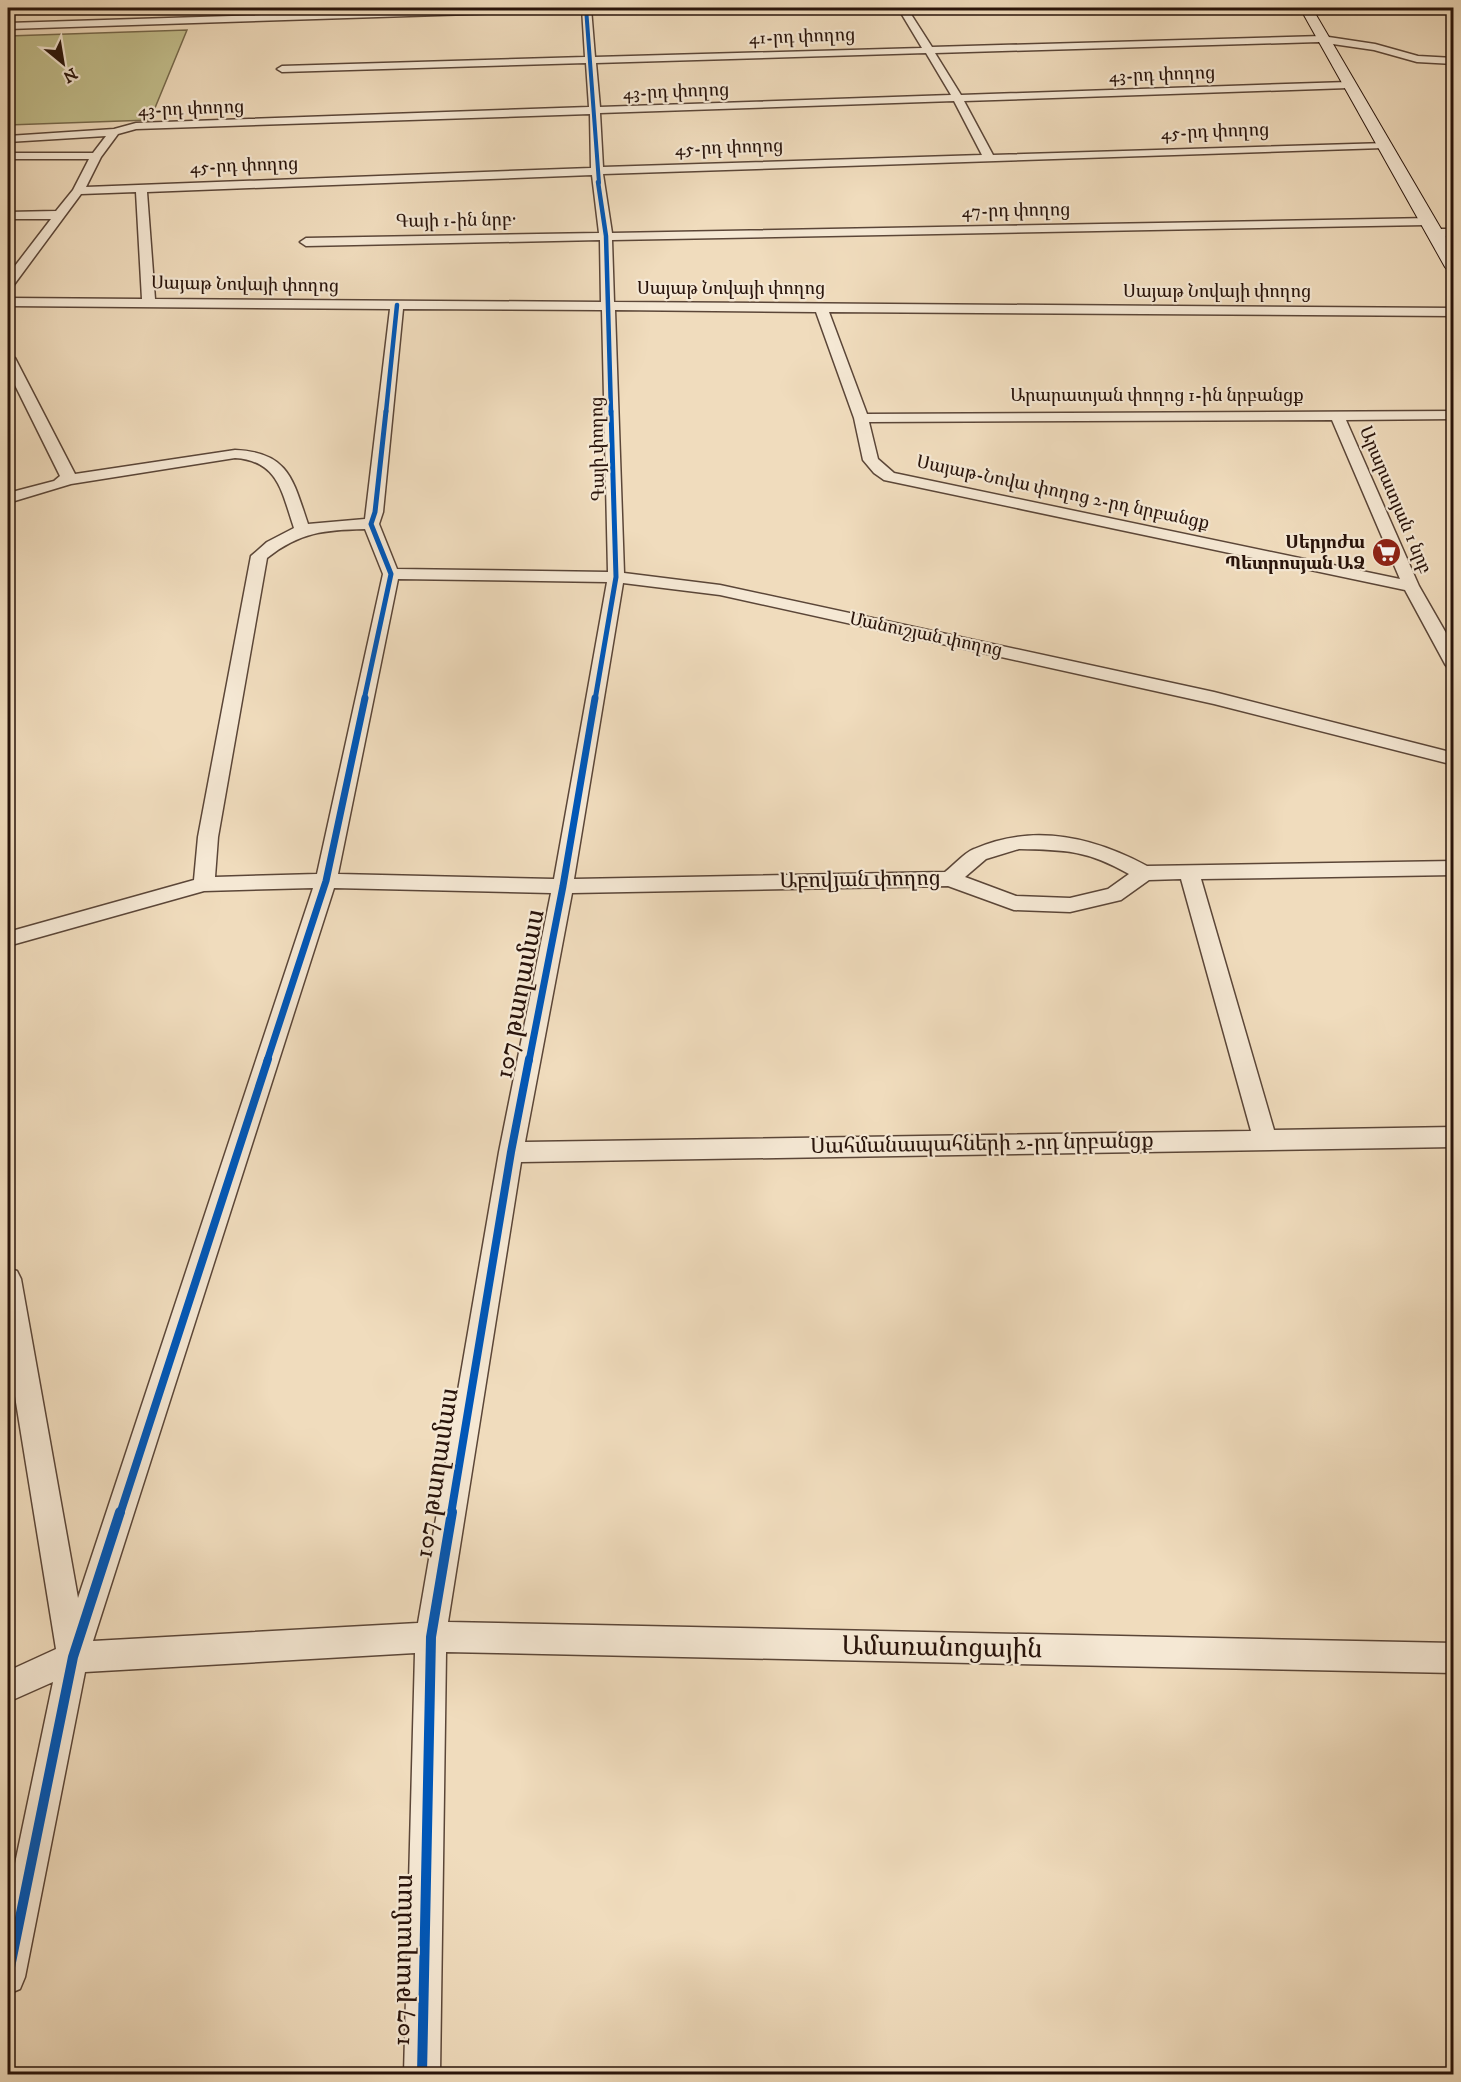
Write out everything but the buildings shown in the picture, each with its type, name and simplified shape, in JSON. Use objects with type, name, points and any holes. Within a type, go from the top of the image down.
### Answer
[{"type":"main road","points":[[1306,8],[1454,267]]},
{"type":"street","points":[[8,26],[560,8]]},
{"type":"street","name":"Գայի փողոց","points":[[563,886],[616,577],[610,307],[606,236],[597,171],[595,111],[586,8]]},
{"type":"street","points":[[903,8],[958,99],[989,157]]},
{"type":"street","name":"41-րդ փողոց","points":[[282,69],[1323,40],[1375,47],[1417,58],[1454,62]]},
{"type":"street","name":"43-րդ փողոց","points":[[8,139],[114,132],[122,128],[146,126],[1348,85]]},
{"type":"street","points":[[8,283],[57,215],[78,191],[96,156],[114,132]]},
{"type":"street","name":"45-րդ փողոց","points":[[78,191],[989,157],[1383,145]]},
{"type":"street","points":[[8,171],[14,156],[96,156]]},
{"type":"street","points":[[141,187],[149,302]]},
{"type":"street","points":[[8,215],[57,215]]},
{"type":"street","name":"47-րդ փողոց","points":[[606,236],[1430,227],[1454,233]]},
{"type":"street","name":"Գայի 1-ին նրբ․","points":[[306,243],[606,236]]},
{"type":"street","name":"Սայաթ Նովայի փողոց","points":[[8,302],[1454,312]]},
{"type":"street","points":[[8,1977],[73,1657],[326,881],[391,574],[371,524],[375,512],[397,305]]},
{"type":"street","name":"Սայաթ-Նովա փողոց 2-րդ նրբանցք","points":[[821,307],[861,418],[870,460],[889,477],[1411,586]]},
{"type":"street","points":[[8,358],[68,476],[67,480]]},
{"type":"street","name":"Արարատյան 1 նրբ","points":[[1337,415],[1411,586],[1454,664]]},
{"type":"street","name":"Արարատյան փողոց 1-ին նրբանցք","points":[[861,418],[1454,415]]},
{"type":"street","points":[[8,498],[67,480],[235,454],[255,455],[283,475],[302,528]]},
{"type":"street","points":[[204,884],[208,837],[259,556],[276,541],[302,528],[371,524]]},
{"type":"street","name":"Մանուշյան փողոց","points":[[391,574],[616,577],[720,590],[1214,698],[1454,759]]},
{"type":"street","points":[[950,879],[979,854],[1019,842],[1068,843],[1109,854],[1144,873],[1454,868]]},
{"type":"street","points":[[1189,872],[1266,1139]]},
{"type":"street","name":"Աբովյան փողոց","points":[[8,939],[204,884],[326,881],[563,886],[950,879],[1014,903],[1070,905],[1114,895],[1144,873]]},
{"type":"street","name":"107 թաղամաս","points":[[422,2074],[431,1637],[511,1152],[563,886]]},
{"type":"street","name":"Սահմանապահների 2-րդ նրբանցք","points":[[511,1152],[1454,1137]]},
{"type":"street","points":[[8,1279],[73,1657]]},
{"type":"street","name":"Ամառանոցային","points":[[73,1657],[431,1637],[1454,1658]]},
{"type":"street","points":[[8,1687],[73,1657]]},
{"type":"shaded area","points":[[187,30],[150,120],[8,125],[8,36]]},
{"type":"cycle path","points":[[422,2074],[431,1637],[511,1152],[563,886],[616,577],[606,236],[597,171],[595,111],[586,8]]},
{"type":"cycle path","points":[[8,1977],[73,1657],[326,881],[391,574],[371,524],[375,512],[397,305]]},
{"type":"place","name":"Սերյոժա Պետրոսյան ԱՁ","points":[[1386,553]]}]
